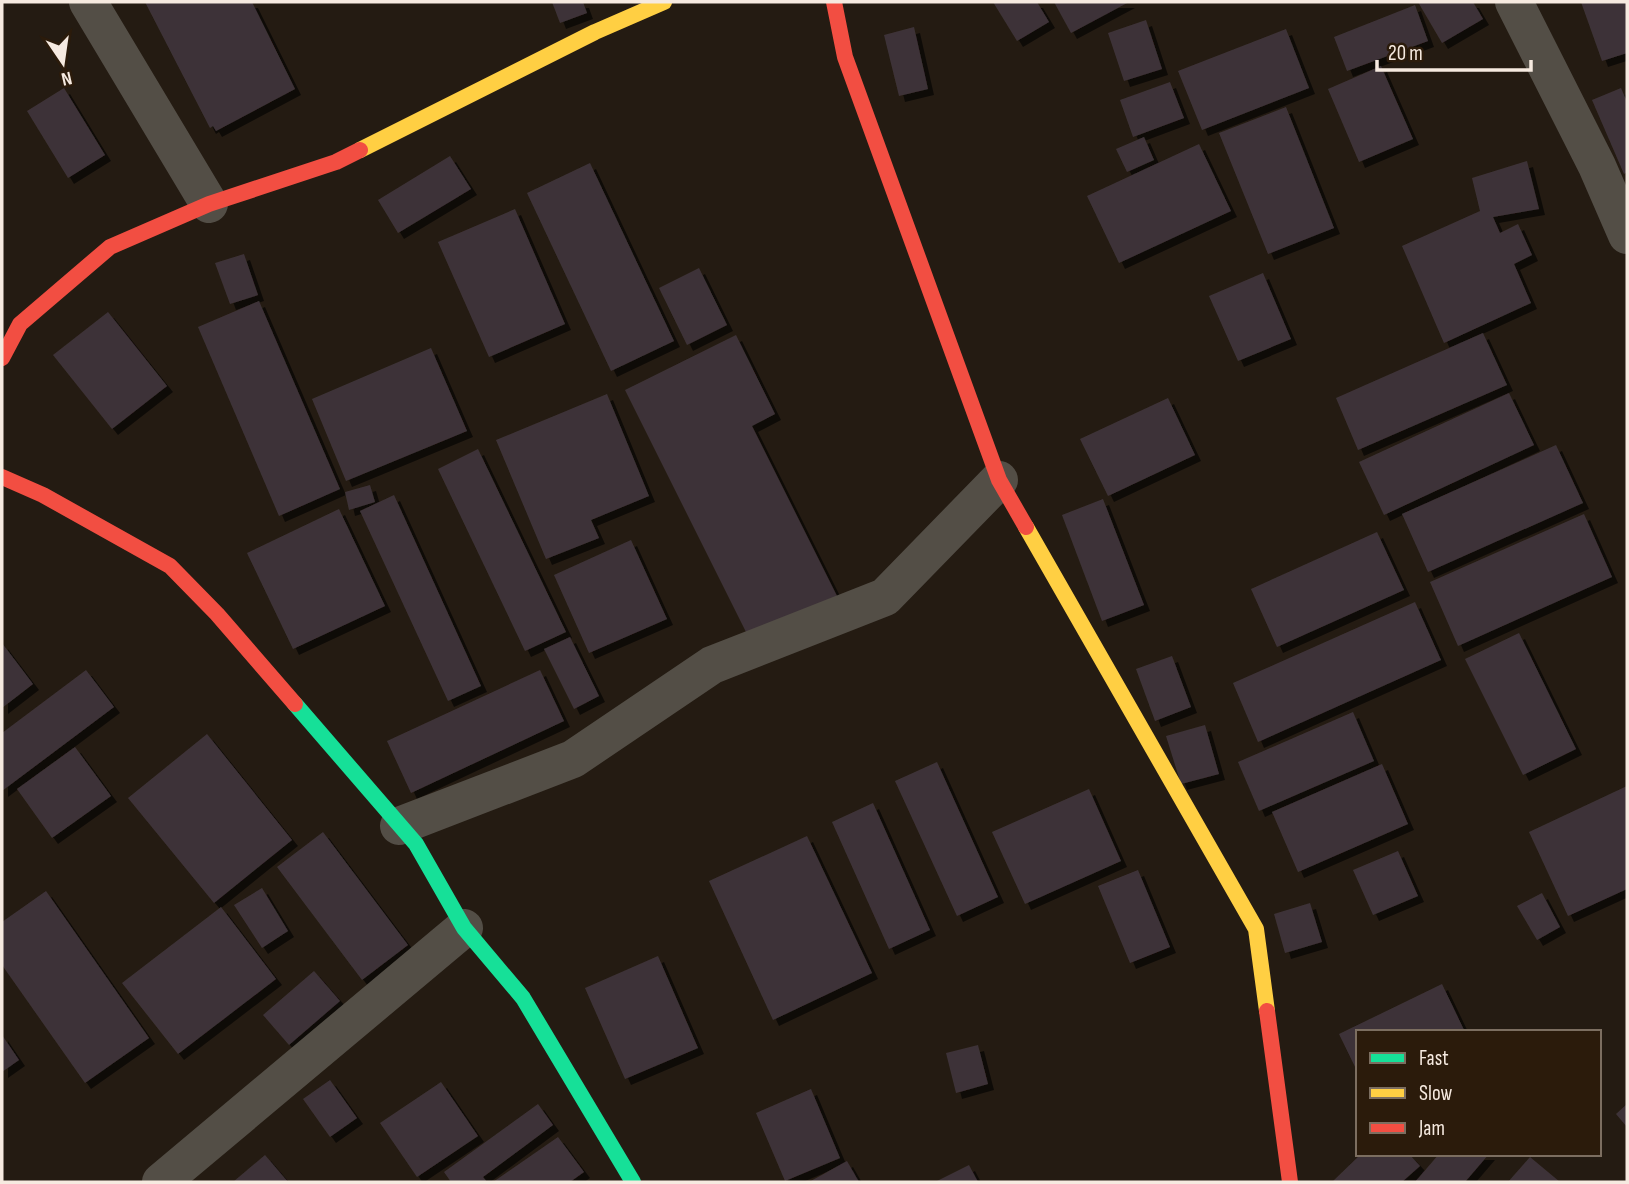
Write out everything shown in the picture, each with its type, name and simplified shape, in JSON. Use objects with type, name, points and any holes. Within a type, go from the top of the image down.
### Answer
[{"type":"street","points":[[88,2],[209,204]]},
{"type":"street","points":[[2,358],[20,324],[110,247],[209,204],[336,162],[595,32],[664,2]]},
{"type":"street","points":[[834,2],[845,57],[999,480],[1256,929],[1290,1182]]},
{"type":"street","points":[[1514,2],[1597,166],[1627,235]]},
{"type":"street","points":[[2,477],[43,495],[170,566],[217,614],[416,845],[464,928],[523,998],[633,1182]]},
{"type":"street","points":[[399,826],[573,759],[712,665],[886,597],[999,480]]},
{"type":"street","points":[[162,1182],[464,928]]},
{"type":"building","points":[[145,2],[252,2],[295,89],[216,131],[213,126],[210,128]]},
{"type":"building","points":[[552,2],[583,2],[587,13],[560,23]]},
{"type":"building","points":[[993,2],[1037,2],[1049,22],[1017,41]]},
{"type":"building","points":[[1054,2],[1129,2],[1071,33]]},
{"type":"building","points":[[1418,2],[1473,2],[1483,19],[1442,43]]},
{"type":"building","points":[[1581,2],[1627,2],[1627,53],[1602,61]]},
{"type":"building","points":[[1415,5],[1428,41],[1347,71],[1334,37]]},
{"type":"building","points":[[1146,20],[1162,69],[1124,81],[1108,33]]},
{"type":"building","points":[[914,27],[928,89],[899,96],[884,35]]},
{"type":"building","points":[[1286,29],[1309,88],[1202,130],[1178,71]]},
{"type":"building","points":[[1381,66],[1413,139],[1359,162],[1328,89]]},
{"type":"building","points":[[1170,82],[1184,118],[1133,137],[1120,100]]},
{"type":"building","points":[[64,88],[105,155],[68,178],[27,111]]},
{"type":"building","points":[[1621,88],[1627,102],[1627,172],[1624,174],[1592,100]]},
{"type":"building","points":[[1286,107],[1334,228],[1268,254],[1219,133]]},
{"type":"building","points":[[1144,137],[1154,160],[1127,172],[1116,149]]},
{"type":"building","points":[[1199,144],[1231,211],[1119,263],[1087,196]]},
{"type":"building","points":[[450,156],[471,189],[398,233],[378,200]]},
{"type":"building","points":[[1527,161],[1539,209],[1493,217],[1500,233],[1518,224],[1532,255],[1514,264],[1531,303],[1444,343],[1402,246],[1480,211],[1472,178]]},
{"type":"building","points":[[590,163],[674,341],[611,371],[527,193]]},
{"type":"building","points":[[515,209],[565,324],[489,357],[438,242]]},
{"type":"building","points":[[244,254],[258,295],[230,304],[215,263]]},
{"type":"building","points":[[699,268],[727,325],[687,345],[659,288]]},
{"type":"building","points":[[1263,273],[1291,339],[1238,361],[1209,296]]},
{"type":"building","points":[[259,301],[340,489],[279,516],[198,327]]},
{"type":"building","points":[[108,312],[167,386],[112,429],[53,355]]},
{"type":"building","points":[[1483,333],[1507,385],[1358,450],[1336,398]]},
{"type":"building","points":[[736,335],[775,414],[752,426],[838,598],[751,642],[625,390]]},
{"type":"building","points":[[431,348],[467,431],[346,481],[312,399]]},
{"type":"building","points":[[1509,393],[1534,445],[1384,515],[1359,462]]},
{"type":"building","points":[[607,394],[649,496],[591,520],[599,538],[546,559],[496,440]]},
{"type":"building","points":[[1168,398],[1195,455],[1108,496],[1080,439]]},
{"type":"building","points":[[1556,445],[1583,503],[1428,572],[1402,514]]},
{"type":"building","points":[[478,449],[566,632],[525,651],[438,469]]},
{"type":"building","points":[[370,485],[375,502],[349,510],[345,492]]},
{"type":"building","points":[[394,495],[481,686],[448,701],[360,511]]},
{"type":"building","points":[[1103,499],[1144,605],[1102,621],[1062,515]]},
{"type":"building","points":[[339,509],[385,606],[293,649],[247,553]]},
{"type":"building","points":[[1584,514],[1612,577],[1458,646],[1430,582]]},
{"type":"building","points":[[1377,532],[1404,590],[1277,647],[1251,589]]},
{"type":"building","points":[[631,540],[667,619],[589,653],[554,575]]},
{"type":"building","points":[[1415,602],[1441,660],[1258,742],[1233,683]]},
{"type":"building","points":[[1519,633],[1576,749],[1523,775],[1465,659]]},
{"type":"building","points":[[570,637],[599,696],[574,709],[544,649]]},
{"type":"building","points":[[2,643],[33,684],[2,708]]},
{"type":"building","points":[[1172,656],[1191,707],[1155,721],[1136,669]]},
{"type":"building","points":[[86,670],[114,707],[2,791],[2,733]]},
{"type":"building","points":[[540,670],[564,721],[411,793],[387,741]]},
{"type":"building","points":[[1353,712],[1374,761],[1259,811],[1238,762]]},
{"type":"building","points":[[1205,725],[1219,774],[1181,784],[1166,736]]},
{"type":"building","points":[[207,734],[292,840],[214,903],[128,798]]},
{"type":"building","points":[[75,747],[111,796],[52,838],[17,789]]},
{"type":"building","points":[[937,762],[998,897],[957,916],[895,781]]},
{"type":"building","points":[[1382,764],[1408,824],[1298,872],[1272,812]]},
{"type":"building","points":[[1627,786],[1627,889],[1568,916],[1529,832]]},
{"type":"building","points":[[1089,789],[1121,861],[1025,904],[992,832]]},
{"type":"building","points":[[873,803],[930,930],[889,949],[832,822]]},
{"type":"building","points":[[323,832],[408,945],[362,980],[277,867]]},
{"type":"building","points":[[807,836],[872,973],[773,1020],[709,881]]},
{"type":"building","points":[[1398,851],[1418,896],[1373,915],[1353,870]]},
{"type":"building","points":[[1138,870],[1170,947],[1130,963],[1098,886]]},
{"type":"building","points":[[262,888],[288,931],[262,948],[234,905]]},
{"type":"building","points":[[46,891],[149,1038],[85,1083],[2,965],[2,922]]},
{"type":"building","points":[[1542,893],[1560,927],[1537,940],[1517,906]]},
{"type":"building","points":[[1310,903],[1322,942],[1285,953],[1274,914]]},
{"type":"building","points":[[221,907],[276,979],[178,1054],[122,983]]},
{"type":"building","points":[[658,956],[698,1048],[625,1079],[585,988]]},
{"type":"building","points":[[314,971],[340,1001],[289,1045],[263,1015]]},
{"type":"building","points":[[1442,984],[1464,1030],[1356,1030],[1356,1069],[1339,1034]]},
{"type":"building","points":[[2,1035],[19,1060],[2,1072]]},
{"type":"building","points":[[978,1045],[988,1084],[956,1093],[946,1053]]},
{"type":"building","points":[[330,1080],[357,1118],[330,1137],[303,1099]]},
{"type":"building","points":[[441,1082],[478,1136],[417,1177],[380,1123]]},
{"type":"building","points":[[811,1089],[840,1158],[785,1181],[756,1113]]},
{"type":"building","points":[[538,1104],[553,1125],[483,1177],[487,1182],[451,1182],[444,1172]]},
{"type":"building","points":[[1627,1104],[1627,1127],[1616,1114]]},
{"type":"building","points":[[558,1137],[584,1172],[570,1182],[493,1182]]},
{"type":"building","points":[[265,1155],[288,1182],[233,1182]]},
{"type":"building","points":[[1359,1156],[1411,1156],[1420,1166],[1402,1182],[1332,1182]]},
{"type":"building","points":[[1437,1156],[1487,1156],[1465,1182],[1415,1182]]},
{"type":"building","points":[[1530,1157],[1560,1182],[1508,1182]]},
{"type":"building","points":[[847,1161],[859,1182],[809,1182]]},
{"type":"building","points":[[969,1165],[978,1182],[935,1182]]},
{"type":"traffic: fast","points":[[295,704],[416,844],[464,928],[523,998],[633,1182]]},
{"type":"traffic: slow","points":[[360,150],[595,32],[664,2]]},
{"type":"traffic: slow","points":[[1026,527],[1256,929],[1267,1011]]},
{"type":"traffic: jam","points":[[834,2],[845,57],[999,480],[1026,527]]},
{"type":"traffic: jam","points":[[2,358],[20,324],[110,247],[209,204],[336,162],[360,150]]},
{"type":"traffic: jam","points":[[2,477],[43,495],[170,566],[217,614],[295,704]]},
{"type":"traffic: jam","points":[[1267,1011],[1290,1182]]}]
